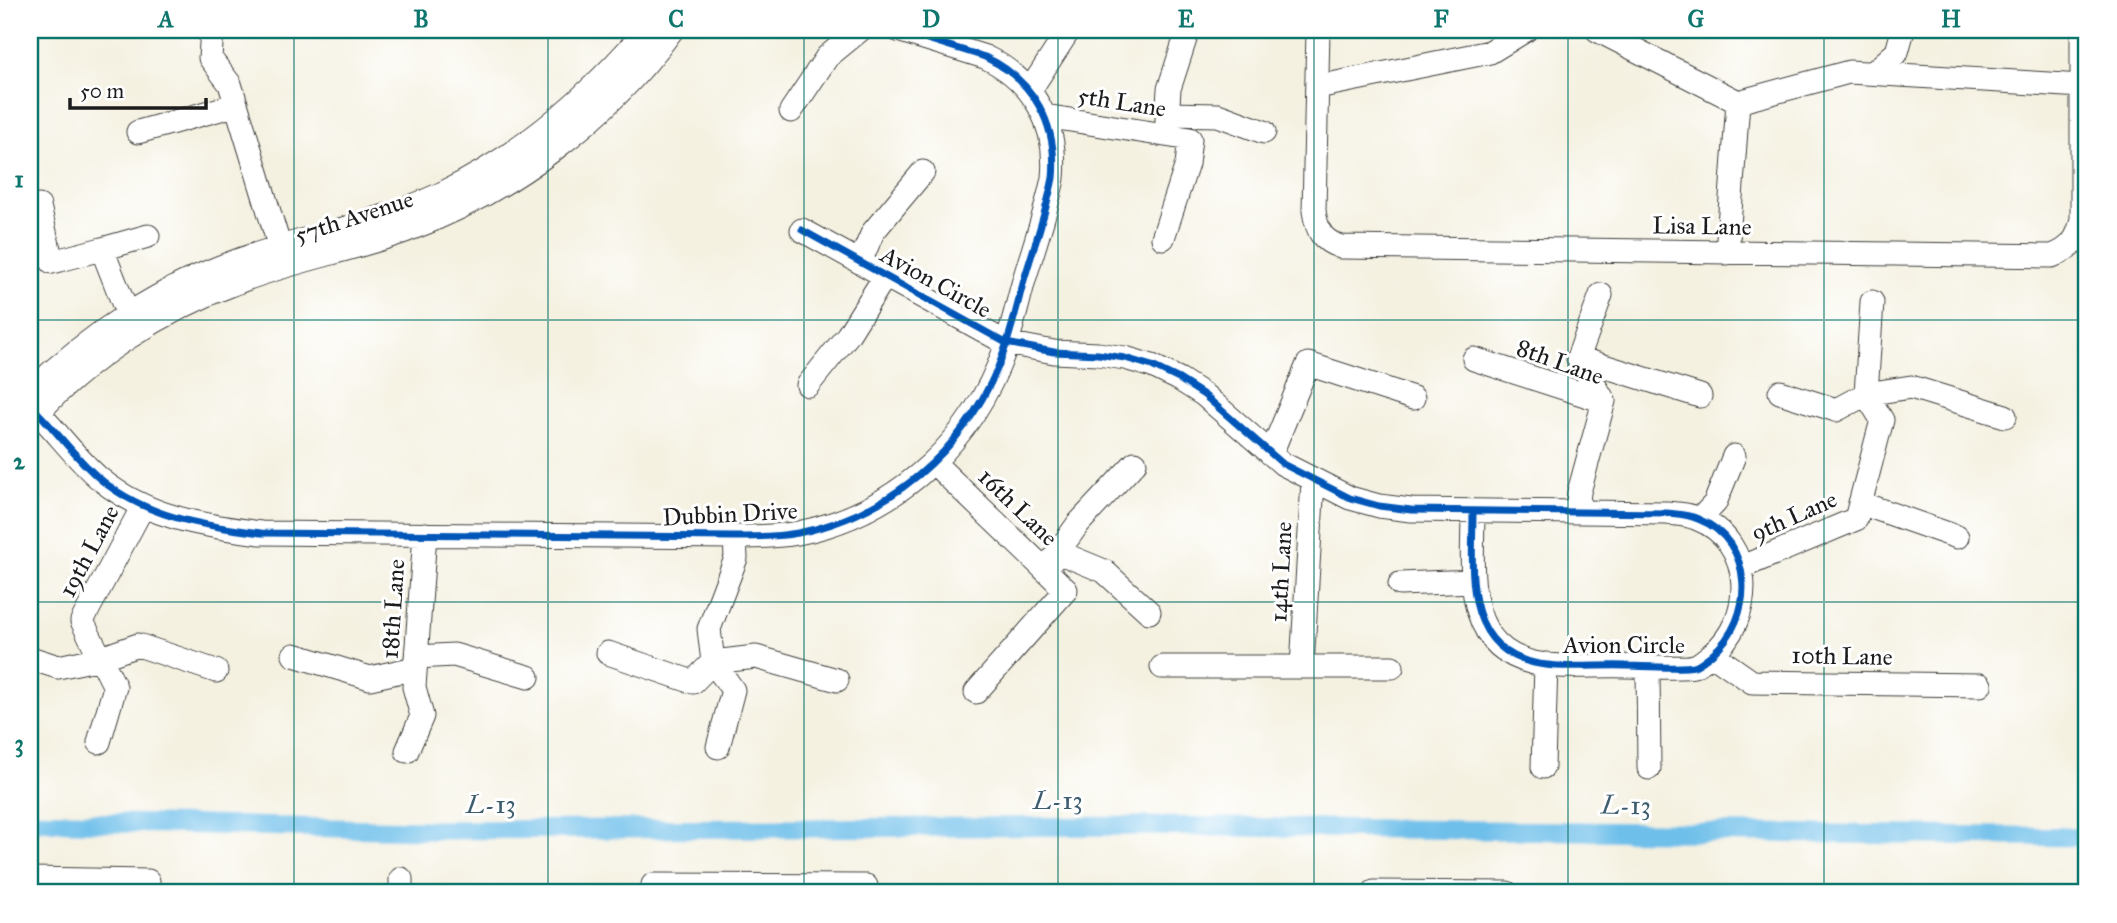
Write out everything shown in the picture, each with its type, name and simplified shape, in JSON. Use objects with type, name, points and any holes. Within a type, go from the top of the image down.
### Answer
[{"type":"street","points":[[212,30],[210,58],[230,84],[282,257]]},
{"type":"street","name":"57th Avenue","points":[[32,408],[89,366],[131,325],[245,279],[282,257],[399,211],[484,171],[534,139],[580,100],[615,67],[646,30]]},
{"type":"street","name":"57th Avenue","points":[[282,257],[406,231],[494,189],[546,155],[594,116],[630,80],[672,30]]},
{"type":"street","points":[[791,111],[827,57],[860,30]]},
{"type":"street","name":"Dubbin Drive","points":[[32,408],[99,478],[143,506],[173,518],[216,528],[250,531],[735,537],[800,532],[848,518],[883,501],[914,480],[953,442],[976,411],[999,366],[1053,178],[1054,151],[1045,116],[1030,90],[1009,70],[985,57],[898,30]]},
{"type":"street","points":[[1030,90],[1069,30]]},
{"type":"street","points":[[1188,30],[1169,89],[1167,125],[1217,115],[1264,132]]},
{"type":"street","name":"Lisa Lane","points":[[1318,30],[1314,211],[1320,234],[1328,243],[1341,247],[2052,256],[2073,243],[2082,219],[2082,30]]},
{"type":"street","points":[[1317,87],[1490,52],[1526,30]]},
{"type":"street","points":[[1597,30],[1738,102],[1849,72],[2082,86]]},
{"type":"street","points":[[1873,73],[1897,52],[1903,30]]},
{"type":"street","points":[[1727,253],[1738,102]]},
{"type":"street","points":[[138,132],[235,104]]},
{"type":"street","name":"5th Lane","points":[[1045,116],[1167,125],[1190,139],[1187,164],[1163,238]]},
{"type":"street","points":[[860,262],[873,232],[923,172]]},
{"type":"street","points":[[39,206],[52,262],[148,236]]},
{"type":"street","name":"Avion Circle","points":[[802,230],[1006,343],[1054,352],[1125,358],[1152,366],[1179,379],[1204,394],[1270,454],[1313,481],[1350,498],[1379,506],[1411,510],[1667,513],[1700,519],[1722,534],[1737,555],[1744,580],[1741,607],[1729,634],[1712,654],[1693,666],[1546,664],[1520,658],[1488,632],[1475,607],[1473,511]]},
{"type":"street","points":[[102,249],[131,325]]},
{"type":"street","points":[[808,385],[848,335],[885,276]]},
{"type":"street","points":[[1578,358],[1601,295]]},
{"type":"street","name":"9th Lane","points":[[1742,568],[1856,519],[1882,420],[1867,394],[1872,303]]},
{"type":"street","points":[[1578,358],[1700,396]]},
{"type":"street","points":[[1578,358],[1604,401]]},
{"type":"street","name":"8th Lane","points":[[1474,359],[1604,401],[1579,492],[1577,512]]},
{"type":"street","points":[[1270,454],[1308,365],[1413,398]]},
{"type":"street","points":[[1780,391],[1836,410],[1867,394],[1911,387],[2006,416]]},
{"type":"street","points":[[1700,519],[1715,503],[1734,456]]},
{"type":"street","name":"16th Lane","points":[[934,463],[1051,561],[1066,590],[976,692]]},
{"type":"street","points":[[1135,463],[1078,524],[1051,561],[1104,571],[1149,612]]},
{"type":"street","name":"14th Lane","points":[[1302,667],[1313,481]]},
{"type":"street","points":[[1860,503],[1956,537]]},
{"type":"street","name":"19th Lane","points":[[101,658],[82,621],[143,506]]},
{"type":"street","name":"18th Lane","points":[[407,751],[422,716],[415,671],[425,534]]},
{"type":"street","points":[[718,747],[733,690],[713,662],[709,629],[736,558],[735,537]]},
{"type":"street","points":[[1400,584],[1473,581]]},
{"type":"street","points":[[30,658],[58,667],[101,658],[138,645],[216,671]]},
{"type":"street","points":[[608,653],[693,681],[713,662],[756,657],[837,680]]},
{"type":"street","name":"10th Lane","points":[[1712,654],[1752,681],[1980,685]]},
{"type":"street","points":[[294,655],[370,678],[415,671],[454,655],[528,677]]},
{"type":"street","points":[[99,742],[116,687],[101,658]]},
{"type":"street","points":[[1543,767],[1546,664]]},
{"type":"street","points":[[1648,666],[1648,768]]},
{"type":"street","points":[[1162,667],[1392,667]]},
{"type":"street","points":[[30,879],[148,881],[148,893]]},
{"type":"street","points":[[653,886],[866,886],[866,893]]},
{"type":"street","points":[[1374,892],[1507,893]]},
{"type":"waterway","name":"L-13","points":[[30,821],[424,830],[1149,826],[2087,837]]},
{"type":"cycle path","points":[[30,405],[100,479],[136,502],[176,518],[261,533],[759,537],[798,533],[863,511],[892,495],[919,475],[943,452],[983,398],[1006,346],[1053,178],[1054,159],[1047,122],[1029,91],[1017,78],[985,57],[898,30]]},
{"type":"cycle path","points":[[802,230],[1006,343],[1054,352],[1125,358],[1152,366],[1179,379],[1204,395],[1283,464],[1350,498],[1379,506],[1411,510],[1667,513],[1694,517],[1717,530],[1730,544],[1739,562],[1743,582],[1742,602],[1736,622],[1726,640],[1711,655],[1688,667],[1556,666],[1534,663],[1510,654],[1494,640],[1483,622],[1476,602],[1472,556],[1473,511]]}]
